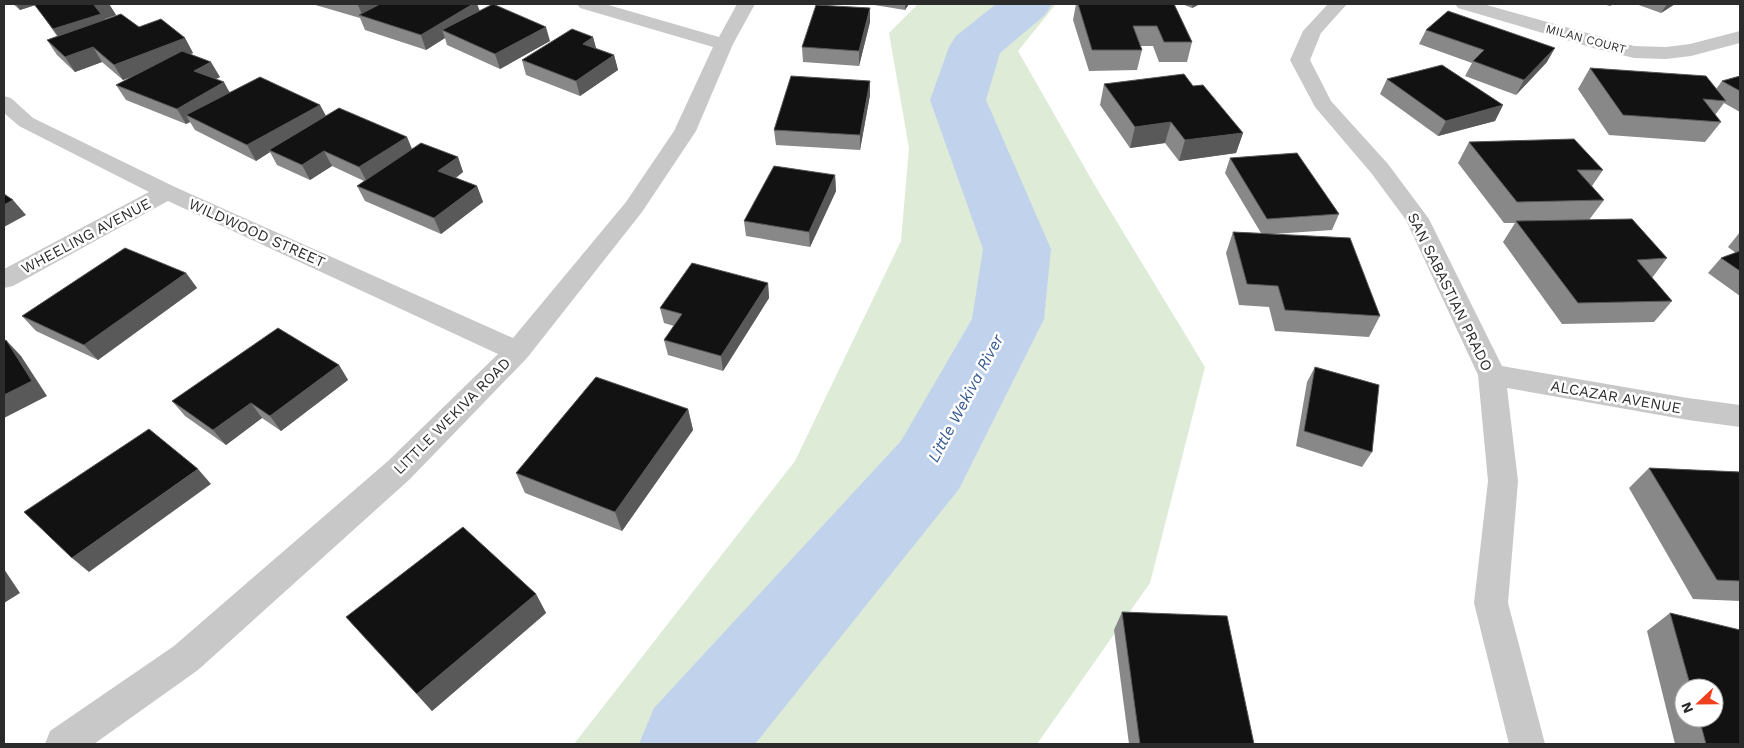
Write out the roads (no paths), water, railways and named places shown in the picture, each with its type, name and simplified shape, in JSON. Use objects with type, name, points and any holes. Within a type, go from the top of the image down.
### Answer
[{"type":"street","points":[[586,4],[724,44]]},
{"type":"street","name":"LITTLE WEKIVA ROAD","points":[[63,744],[186,658],[399,470],[518,351],[634,207],[685,131],[724,44],[746,4]]},
{"type":"street","name":"SAN SABASTIAN PRADO","points":[[1338,4],[1312,31],[1300,60],[1322,103],[1380,169],[1417,219],[1492,375],[1502,481],[1492,603],[1527,744]]},
{"type":"street","name":"MILAN COURT","points":[[1464,4],[1604,46],[1634,52],[1666,53],[1691,50],[1740,38]]},
{"type":"street","name":"WILDWOOD STREET","points":[[4,102],[26,122],[167,192],[518,351]]},
{"type":"street","name":"WHEELING AVENUE","points":[[4,280],[167,192]]},
{"type":"street","name":"ALCAZAR AVENUE","points":[[1492,375],[1688,410],[1740,416]]},
{"type":"waterway","name":"Little Wekiva River","points":[[690,744],[930,465],[1008,319],[1017,249],[958,100],[975,47],[1027,4]]}]
